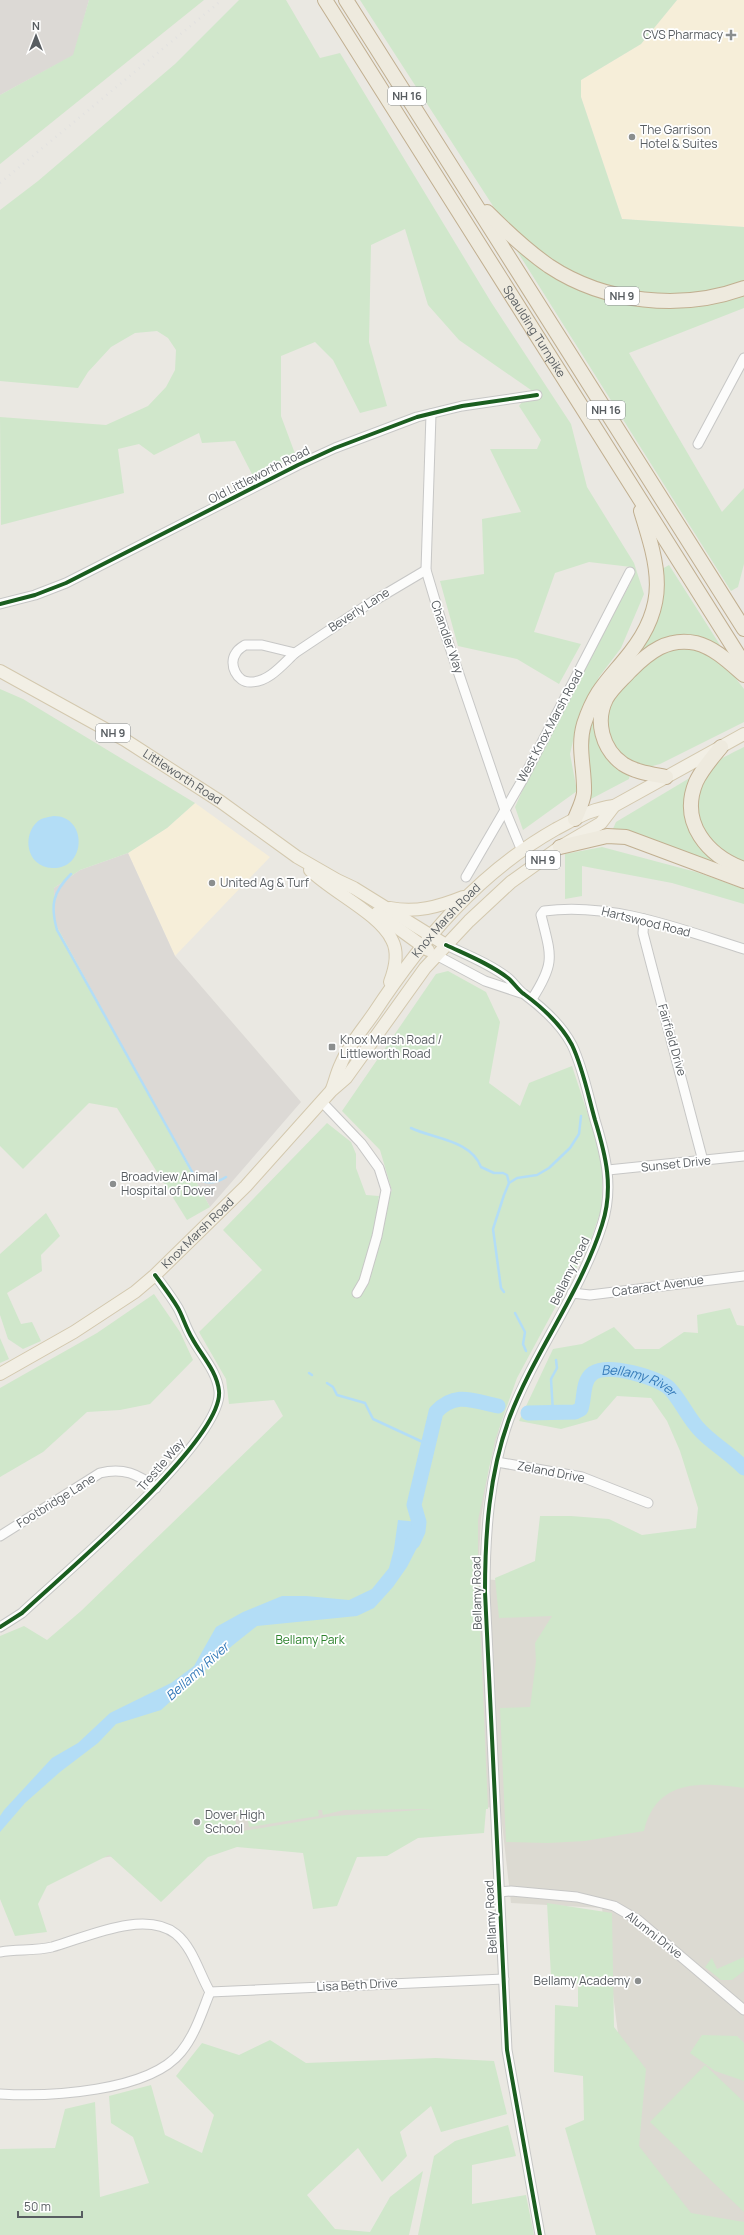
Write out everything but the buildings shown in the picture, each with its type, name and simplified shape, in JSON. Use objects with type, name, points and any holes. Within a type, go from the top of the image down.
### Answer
[{"type":"highway","name":"Spaulding Turnpike","points":[[325,0],[744,664]]},
{"type":"highway","name":"Spaulding Turnpike","points":[[346,0],[744,629]]},
{"type":"highway","name":"NH 9","points":[[467,191],[513,238],[536,257],[565,275],[597,289],[630,298],[663,301],[711,297],[744,288]]},
{"type":"highway","points":[[575,819],[584,795],[580,746],[588,713],[603,683],[640,640],[652,614],[656,601],[657,575],[655,557],[635,493]]},
{"type":"highway","points":[[666,777],[629,767],[612,753],[604,740],[601,726],[602,712],[610,693],[647,655],[666,644],[675,642],[696,643],[709,647],[744,674]]},
{"type":"highway","points":[[721,747],[696,783],[692,800],[694,820],[700,836],[709,849],[729,864],[744,869]]},
{"type":"highway","points":[[560,847],[607,836],[626,837],[744,881]]},
{"type":"main road","name":"Littleworth Road","points":[[0,671],[73,710],[161,762],[296,857],[354,888],[446,945]]},
{"type":"main road","name":"Knox Marsh Road","points":[[331,1091],[341,1063],[385,997],[430,936],[466,896],[500,867],[522,851],[575,819],[594,809],[614,806],[744,734]]},
{"type":"main road","name":"Knox Marsh Road","points":[[0,1374],[74,1332],[135,1292],[155,1275],[246,1186],[331,1091],[346,1078],[436,955],[494,897],[560,847],[601,823],[614,806]]},
{"type":"main road","points":[[296,857],[323,883],[365,912],[388,934],[394,946],[396,957],[385,997]]},
{"type":"main road","name":"Littleworth Road","points":[[337,880],[357,899],[436,955]]},
{"type":"main road","name":"NH 9","points":[[384,906],[410,911],[424,910],[437,907],[466,896]]},
{"type":"street","points":[[698,444],[744,358]]},
{"type":"street","name":"Old Littleworth Road","points":[[0,604],[35,595],[66,582],[298,465],[382,430],[431,414],[462,406],[537,395]]},
{"type":"street","name":"Chandler Way","points":[[431,414],[426,570],[443,627],[505,810],[522,851]]},
{"type":"street","name":"Beverly Lane","points":[[295,653],[262,645],[245,645],[235,653],[233,666],[240,680],[252,682],[263,680],[274,673],[295,653],[366,605],[426,570]]},
{"type":"street","name":"West Knox Marsh Road","points":[[466,876],[505,810],[630,572]]},
{"type":"street","name":"Hartswood Road","points":[[532,999],[545,979],[550,960],[541,915],[544,911],[594,909],[644,919],[744,949]]},
{"type":"street","name":"Fairfield Drive","points":[[644,919],[643,933],[703,1161]]},
{"type":"street","name":"Bellamy Road","points":[[446,945],[509,978],[523,993],[532,999],[554,1020],[576,1054],[604,1148],[608,1170],[609,1199],[605,1216],[595,1244],[572,1293],[530,1369],[508,1421],[490,1502],[485,1560],[499,1892],[509,2070],[540,2235]]},
{"type":"street","name":"Bellamy Road","points":[[436,955],[485,981],[523,993]]},
{"type":"street","points":[[322,1102],[361,1143],[380,1168],[386,1190],[377,1236],[364,1281],[357,1294]]},
{"type":"street","name":"Sunset Drive","points":[[608,1170],[744,1156]]},
{"type":"street","name":"Trestle Way","points":[[0,1627],[22,1613],[156,1488],[211,1420],[219,1402],[219,1392],[213,1371],[191,1337],[178,1309],[155,1275]]},
{"type":"street","name":"Cataract Avenue","points":[[572,1293],[590,1296],[744,1276]]},
{"type":"street","name":"Zeland Drive","points":[[498,1462],[582,1477],[648,1503]]},
{"type":"street","name":"Footbridge Lane","points":[[0,1536],[100,1473],[110,1470],[128,1472],[136,1475],[156,1488]]},
{"type":"street","name":"Alumni Drive","points":[[499,1892],[511,1891],[577,1897],[614,1906],[638,1920],[744,2010]]},
{"type":"street","points":[[0,1952],[52,1947],[100,1930],[150,1925],[169,1929],[184,1942],[210,1992],[192,2036],[182,2052],[168,2064],[155,2072],[116,2084],[73,2093],[0,2094]]},
{"type":"street","name":"Lisa Beth Drive","points":[[210,1992],[504,1979]]},
{"type":"shaded area","points":[[0,0],[89,0],[74,55],[0,95]]},
{"type":"shaded area","points":[[677,0],[744,0],[744,227],[622,219],[581,97],[581,80],[641,44]]},
{"type":"shaded area","points":[[195,803],[270,857],[175,956],[128,853],[167,828]]},
{"type":"shaded area","points":[[128,853],[175,956],[301,1102],[210,1207],[55,923],[54,888],[80,870]]},
{"type":"shaded area","name":"Dover High School","points":[[489,1409],[503,1415],[489,1467],[481,1519],[478,1579],[556,1583],[719,1543],[744,1488],[744,2227],[707,2231],[634,2159],[602,1908],[511,1903],[500,1806],[0,1871],[0,1837]]},
{"type":"green space","points":[[89,0],[204,0],[0,164],[0,95],[73,55]]},
{"type":"green space","points":[[239,0],[286,0],[320,58],[340,53],[491,302],[571,424],[587,487],[634,563],[644,594],[621,648],[599,677],[578,719],[570,754],[577,791],[523,830],[515,807],[542,747],[632,580],[631,567],[589,562],[555,573],[534,632],[581,644],[559,684],[517,659],[458,646],[440,581],[484,574],[482,519],[521,512],[490,449],[537,449],[541,440],[519,406],[531,390],[459,340],[428,305],[405,229],[371,245],[369,342],[387,406],[360,413],[333,360],[315,342],[281,356],[281,416],[297,459],[253,476],[235,441],[202,443],[199,433],[154,455],[139,444],[118,449],[124,493],[1,525],[0,417],[106,425],[148,406],[166,387],[175,370],[176,350],[168,338],[157,331],[135,333],[111,347],[88,372],[78,388],[0,381],[0,210],[38,181],[175,64]]},
{"type":"green space","points":[[360,0],[677,0],[641,44],[581,80],[581,97],[622,219],[744,227],[744,281],[721,288],[696,293],[646,293],[622,290],[597,283],[574,274],[546,258],[521,237],[493,206]]},
{"type":"green space","points":[[519,249],[618,299],[744,292],[744,308],[629,353],[722,512],[744,488],[744,564],[738,587],[731,591],[517,251]]},
{"type":"green space","points":[[669,565],[720,645],[717,647],[659,641],[597,720],[630,772],[629,779],[589,800],[587,722],[635,652],[662,569]]},
{"type":"green space","points":[[686,644],[724,663],[744,689],[744,722],[660,764],[649,767],[627,762],[608,739],[606,732],[609,703],[649,657]]},
{"type":"green space","points":[[0,689],[23,699],[195,803],[167,828],[128,853],[80,870],[54,888],[55,923],[210,1207],[187,1220],[117,1108],[89,1103],[23,1169],[0,1146]]},
{"type":"green space","points":[[744,747],[744,862],[721,852],[710,840],[699,818],[698,806],[702,783],[708,772],[717,762]]},
{"type":"green space","points":[[698,773],[692,821],[744,874],[612,831],[616,822]]},
{"type":"green space","points":[[602,847],[696,872],[744,889],[744,904],[672,883],[582,866],[582,896],[565,899],[565,854]]},
{"type":"green space","name":"Bellamy Park","points":[[448,971],[486,992],[500,1022],[489,1083],[520,1106],[529,1083],[572,1066],[596,1139],[603,1174],[601,1210],[589,1245],[517,1378],[495,1440],[478,1520],[478,1579],[488,1809],[486,1809],[484,1833],[418,1838],[387,1856],[357,1857],[337,1906],[313,1909],[303,1853],[237,1847],[208,1857],[161,1902],[109,1855],[47,1886],[38,1904],[47,1932],[15,1936],[0,1899],[0,1636],[24,1626],[47,1640],[81,1611],[283,1416],[274,1400],[229,1404],[226,1379],[199,1332],[262,1270],[223,1230],[327,1123],[351,1142],[356,1154],[356,1168],[366,1195],[379,1196],[378,1200],[392,1191],[380,1150],[342,1111],[436,974]],"holes":[[[434,1809],[333,1816],[237,1832],[235,1816],[247,1815],[249,1827],[319,1816],[318,1810],[322,1810],[323,1815],[344,1810]]]},
{"type":"green space","points":[[46,1213],[60,1236],[41,1255],[42,1271],[7,1293],[21,1324],[32,1322],[41,1341],[23,1349],[8,1339],[0,1315],[0,1254]]},
{"type":"green space","points":[[154,1294],[180,1332],[193,1360],[150,1404],[120,1410],[87,1412],[43,1452],[0,1477],[0,1388],[97,1333]]},
{"type":"green space","points":[[730,1308],[737,1325],[744,1326],[744,1788],[697,1785],[682,1788],[670,1793],[659,1802],[650,1814],[644,1831],[585,1841],[548,1843],[506,1842],[500,1708],[530,1707],[536,1661],[535,1643],[552,1616],[499,1618],[495,1578],[535,1561],[540,1516],[571,1516],[609,1519],[642,1535],[696,1528],[698,1508],[680,1451],[667,1421],[651,1398],[617,1396],[597,1419],[561,1429],[519,1421],[553,1349],[582,1344],[614,1327],[635,1349],[659,1349],[684,1332],[698,1333],[697,1315]]},
{"type":"green space","points":[[0,1338],[9,1359],[0,1363]]},
{"type":"green space","points":[[547,1903],[612,1913],[614,2027],[646,2069],[639,2146],[691,2213],[744,2222],[744,2235],[596,2235],[565,2128],[584,2120],[583,2076],[554,2072],[555,2005],[578,2007],[578,1984],[551,1976]]},
{"type":"green space","points":[[744,1957],[744,1971],[732,1980],[721,1980],[705,1967],[712,1958],[717,1969]]},
{"type":"green space","points":[[702,2035],[737,2036],[744,2043],[744,2081],[715,2071],[690,2053]]},
{"type":"green space","points":[[270,2040],[306,2063],[436,2058],[494,2061],[507,2114],[441,2132],[431,2106],[400,2132],[407,2156],[382,2182],[358,2148],[307,2195],[335,2229],[370,2232],[390,2197],[423,2171],[409,2235],[0,2235],[0,2149],[55,2148],[65,2109],[95,2102],[100,2197],[149,2183],[133,2137],[111,2123],[109,2096],[151,2085],[165,2135],[202,2153],[214,2115],[176,2076],[202,2043],[239,2055]]},
{"type":"green space","points":[[705,2065],[744,2102],[744,2212],[650,2122]]},
{"type":"green space","points":[[508,2125],[516,2156],[472,2165],[472,2204],[526,2195],[534,2235],[418,2235],[434,2156],[455,2141]]},
{"type":"water","points":[[53,816],[64,818],[73,824],[79,842],[77,852],[72,861],[64,866],[52,868],[44,866],[32,857],[28,842],[33,827],[38,821],[43,818]]},
{"type":"water","points":[[398,1520],[419,1522],[424,1534],[407,1567],[393,1587],[374,1608],[357,1616],[257,1626],[233,1645],[161,1710],[116,1724],[98,1743],[60,1772],[25,1803],[0,1832],[0,1816],[4,1810],[52,1758],[78,1743],[110,1713],[171,1683],[194,1666],[216,1627],[243,1612],[282,1596],[306,1596],[349,1600],[372,1589],[389,1568],[394,1549]]},
{"type":"waterway","points":[[71,874],[60,887],[55,899],[54,913],[57,930],[195,1177],[206,1182],[214,1182],[226,1177]]},
{"type":"waterway","points":[[504,1292],[501,1288],[493,1229],[509,1183],[517,1178],[537,1175],[549,1168],[570,1148],[579,1134],[581,1116]]},
{"type":"waterway","points":[[411,1128],[461,1146],[476,1158],[481,1167],[494,1173],[503,1173],[507,1175],[509,1183]]},
{"type":"waterway","points":[[515,1313],[525,1332],[523,1344],[526,1351]]},
{"type":"waterway","points":[[553,1413],[551,1379],[557,1368],[556,1360]]},
{"type":"waterway","name":"Bellamy River","points":[[528,1413],[575,1412],[581,1409],[585,1385],[589,1376],[600,1370],[621,1370],[654,1380],[669,1388],[698,1428],[744,1468]]},
{"type":"waterway","points":[[327,1383],[333,1387],[337,1395],[365,1403],[373,1419],[427,1444]]},
{"type":"waterway","name":"Bellamy River","points":[[413,1542],[418,1531],[419,1522],[414,1505],[436,1412],[451,1402],[465,1399],[498,1406]]},
{"type":"railway","points":[[0,183],[222,0]]},
{"type":"cycle path","points":[[0,604],[35,595],[66,583],[298,465],[335,448],[417,417],[462,406],[537,395]]},
{"type":"cycle path","points":[[446,945],[486,964],[508,978],[545,1011],[568,1037],[582,1072],[605,1159],[608,1185],[606,1211],[593,1250],[582,1275],[519,1394],[509,1419],[497,1461],[487,1526],[485,1592],[507,2050],[540,2235]]},
{"type":"cycle path","points":[[0,1627],[22,1613],[137,1507],[196,1441],[214,1413],[219,1391],[218,1384],[212,1370],[190,1334],[178,1308],[155,1275]]},
{"type":"place","name":"CVS Pharmacy","points":[[731,35]]},
{"type":"place","name":"The Garrison Hotel & Suites","points":[[632,137]]},
{"type":"place","name":"United Ag & Turf","points":[[212,883]]},
{"type":"place","name":"Knox Marsh Road / Littleworth Road","points":[[332,1047]]},
{"type":"place","name":"Broadview Animal Hospital of Dover","points":[[113,1184]]},
{"type":"place","name":"Dover High School","points":[[197,1822]]},
{"type":"place","name":"Bellamy Academy","points":[[638,1981]]}]
